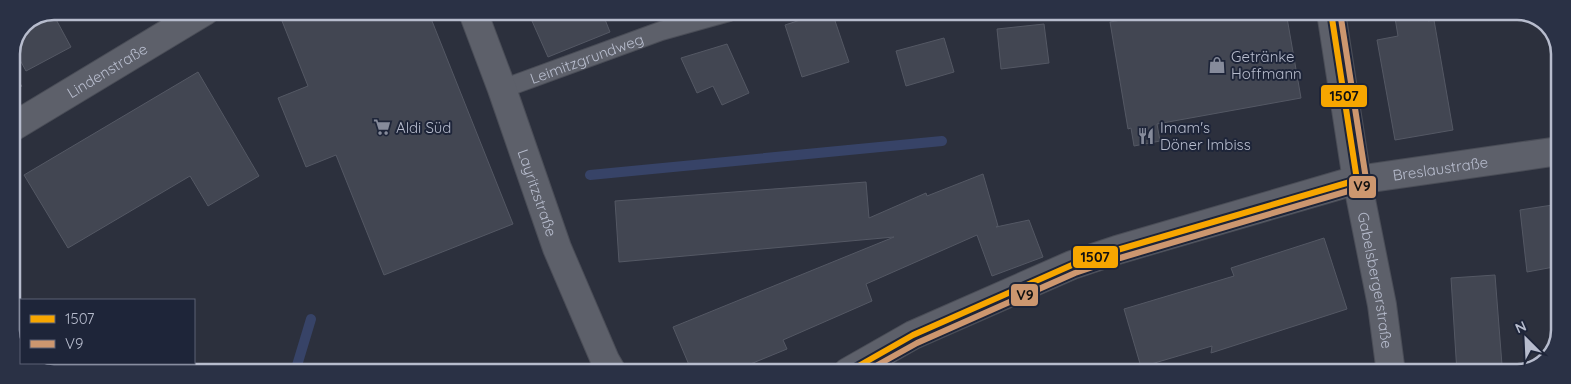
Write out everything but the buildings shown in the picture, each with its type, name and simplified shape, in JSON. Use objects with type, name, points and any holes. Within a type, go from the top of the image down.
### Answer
[{"type":"street","name":"Lindenstraße","points":[[20,123],[190,20]]},
{"type":"street","name":"Layritzstraße","points":[[476,20],[502,88],[557,248],[607,364]]},
{"type":"street","name":"Gabelsbergerstraße","points":[[1332,20],[1357,180],[1382,305],[1390,364]]},
{"type":"street","name":"Breslaustraße","points":[[862,364],[913,335],[1072,265],[1117,250],[1357,180],[1551,152]]},
{"type":"lane","name":"Leimitzgrundweg","points":[[502,88],[661,31],[700,20]]},
{"type":"waterway","points":[[590,175],[942,141]]},
{"type":"waterway","points":[[297,364],[311,319]]},
{"type":"transit line","name":"1507","points":[[1332,20],[1357,180]]},
{"type":"transit line","name":"V9","points":[[879,364],[917,343],[1075,273],[1362,187],[1366,179],[1341,20]]},
{"type":"transit line","name":"1507","points":[[862,364],[913,335],[1072,265],[1117,250],[1357,180]]},
{"type":"place","name":"Getränke Hoffmann","points":[[1217,65]]},
{"type":"place","name":"Aldi Süd","points":[[382,127]]},
{"type":"place","name":"Imam's Döner Imbiss","points":[[1146,136]]}]
